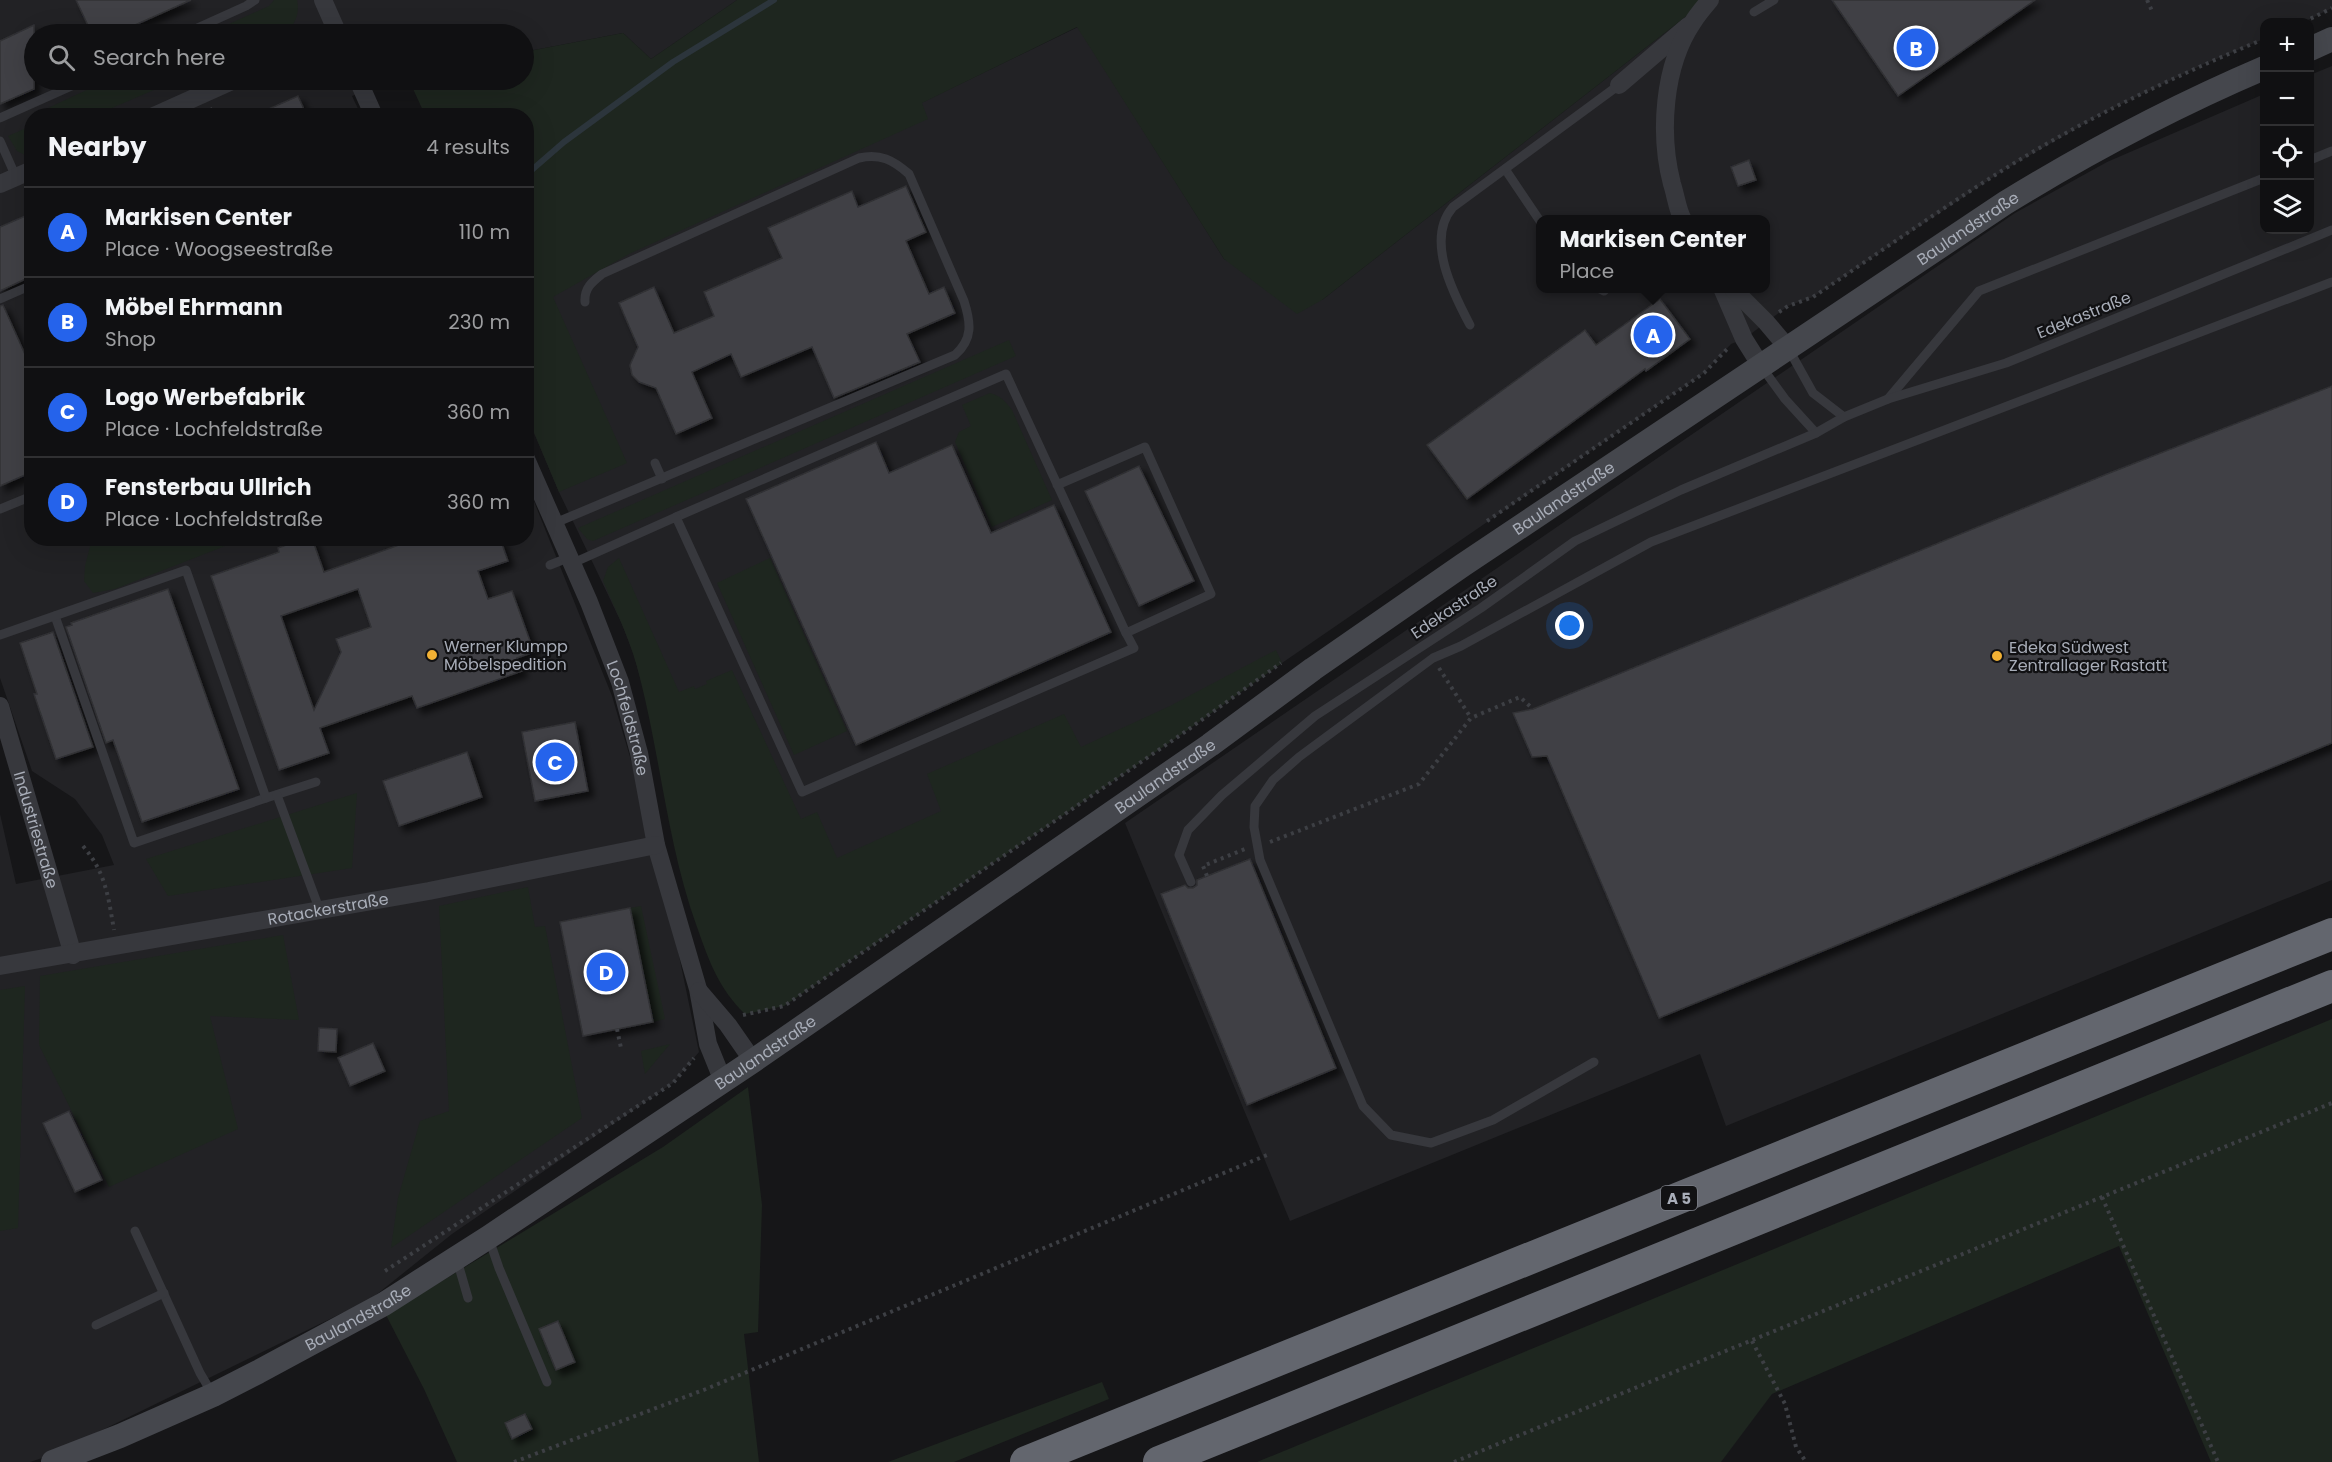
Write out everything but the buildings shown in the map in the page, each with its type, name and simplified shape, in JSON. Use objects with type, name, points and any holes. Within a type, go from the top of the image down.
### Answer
[{"type":"highway","name":"A 5","points":[[1026,1462],[2332,934]]},
{"type":"highway","points":[[1159,1462],[2332,986]]},
{"type":"street","points":[[323,0],[333,24]]},
{"type":"street","points":[[1618,85],[1692,23],[1710,0]]},
{"type":"street","points":[[1682,215],[1667,165],[1664,129],[1668,93],[1677,57],[1692,23]]},
{"type":"street","points":[[2314,47],[2332,39]]},
{"type":"street","name":"Baulandstraße","points":[[53,1462],[120,1436],[213,1395],[384,1304],[753,1061],[1210,745],[1313,669],[1463,565],[2005,203],[2067,164],[2220,86],[2260,70]]},
{"type":"street","points":[[172,108],[212,90]]},
{"type":"street","points":[[362,90],[370,108]]},
{"type":"street","points":[[1724,293],[1744,339],[1761,366]]},
{"type":"street","points":[[1737,293],[1788,348]]},
{"type":"street","name":"Lochfeldstraße","points":[[534,477],[607,644],[620,682],[639,753],[656,845],[698,989],[708,1044],[723,1081]]},
{"type":"street","name":"Industriestraße","points":[[0,706],[74,955]]},
{"type":"street","name":"Rotackerstraße","points":[[0,966],[74,955],[441,889],[656,845]]},
{"type":"street","name":"Lochfeldstraße","points":[[698,989],[729,1025],[753,1061]]},
{"type":"lane","points":[[206,24],[255,0]]},
{"type":"lane","points":[[1754,12],[1774,0]]},
{"type":"lane","points":[[1470,325],[1449,286],[1441,234],[1445,216],[1618,85]]},
{"type":"lane","points":[[0,118],[63,90]]},
{"type":"lane","points":[[0,141],[16,177]]},
{"type":"lane","points":[[2314,158],[2332,151]]},
{"type":"lane","points":[[555,523],[955,355],[965,346],[970,318],[909,174],[897,163],[884,157],[871,155],[859,158],[602,274],[591,283],[584,294],[585,302]]},
{"type":"lane","points":[[1505,169],[1536,215]]},
{"type":"lane","points":[[1888,399],[1979,291],[2260,180]]},
{"type":"lane","name":"Edekastraße","points":[[1191,882],[1179,855],[1188,830],[1222,795],[1315,716],[1481,608],[1575,541],[1681,490],[1816,433],[1844,417],[1888,399],[2006,363],[2332,230]]},
{"type":"lane","points":[[1594,1062],[1493,1120],[1431,1143],[1391,1134],[1363,1106],[1260,860],[1254,827],[1255,806],[1273,780],[1299,757],[1433,658],[1461,646],[1651,542],[2332,282]]},
{"type":"lane","points":[[0,299],[24,291]]},
{"type":"lane","points":[[1788,348],[1813,393],[1844,417]]},
{"type":"lane","points":[[1761,366],[1785,399],[1816,433]]},
{"type":"lane","points":[[550,565],[571,560],[676,518],[1006,374],[1134,648],[802,792],[676,518]]},
{"type":"lane","points":[[1057,484],[1144,447],[1211,594],[1126,633]]},
{"type":"lane","points":[[655,463],[662,479]]},
{"type":"lane","points":[[0,509],[24,499]]},
{"type":"lane","points":[[0,635],[186,570],[266,798]]},
{"type":"lane","points":[[55,616],[134,843],[316,782]]},
{"type":"lane","points":[[277,795],[320,911]]},
{"type":"lane","points":[[135,1231],[200,1373],[213,1395]]},
{"type":"lane","points":[[489,1237],[499,1268],[547,1382]]},
{"type":"lane","points":[[456,1257],[468,1298]]},
{"type":"lane","points":[[96,1325],[164,1293]]},
{"type":"path","points":[[2147,0],[2153,13]]},
{"type":"path","points":[[2312,18],[2332,8]]},
{"type":"path","points":[[1478,527],[1704,373],[1731,344]]},
{"type":"path","points":[[729,1025],[745,1014],[784,1006],[1182,734],[1290,657]]},
{"type":"path","points":[[1433,658],[1471,718]]},
{"type":"path","points":[[1207,876],[1203,866],[1419,784],[1471,718],[1520,697],[1533,709]]},
{"type":"path","points":[[83,846],[96,861],[106,884],[117,947]]},
{"type":"path","points":[[617,1029],[621,1048]]},
{"type":"path","points":[[385,1271],[673,1083],[708,1044]]},
{"type":"path","points":[[1454,1462],[2332,1103]]},
{"type":"path","points":[[514,1462],[706,1389],[1267,1155]]},
{"type":"path","points":[[2102,1197],[2218,1462]]},
{"type":"path","points":[[1752,1341],[1785,1404],[1796,1447],[1806,1462]]},
{"type":"shaded area","points":[[0,0],[737,0],[651,59],[623,33],[534,50],[534,24],[24,24],[24,90],[368,90],[352,96],[358,108],[24,108],[24,546],[534,546],[534,501],[612,696],[656,845],[699,1052],[673,1083],[452,1234],[371,1299],[51,1455],[30,1462],[0,1462],[0,814],[16,884],[114,865],[102,835],[75,799],[32,771],[0,678]]},
{"type":"shaded area","points":[[274,0],[297,0],[298,10],[293,24],[229,24],[269,6]]},
{"type":"shaded area","points":[[737,0],[1707,0],[1322,300],[1297,314],[1224,259],[1077,27],[922,103],[928,119],[629,254],[553,297],[627,463],[559,492],[534,433],[534,108],[422,108],[414,90],[534,90],[534,50],[623,33],[651,59]]},
{"type":"shaded area","points":[[1707,0],[2332,0],[2332,8],[2312,18],[2260,18],[2260,41],[2202,65],[2103,113],[2004,170],[1813,297],[1788,306],[1744,339],[1731,344],[1704,373],[1282,663],[1179,728],[752,917],[641,681],[622,624],[559,492],[534,433],[534,283],[921,103],[1078,27],[1224,259],[1322,300]]},
{"type":"shaded area","points":[[2332,66],[2332,880],[1726,1126],[1700,1054],[1290,1221],[1125,823],[2015,213],[2107,162],[2260,96],[2260,234],[2314,234],[2314,73]]},
{"type":"shaded area","points":[[87,90],[154,90],[112,108],[48,108]]},
{"type":"shaded area","points":[[24,129],[24,154],[17,151],[8,136]]},
{"type":"shaded area","points":[[1009,340],[1016,356],[593,541],[587,539],[578,528]]},
{"type":"shaded area","points":[[990,393],[1002,399],[1012,410],[1052,500],[992,527],[955,442],[959,432],[971,426],[962,405]]},
{"type":"shaded area","points":[[90,546],[225,546],[115,589],[93,593],[84,581]]},
{"type":"shaded area","points":[[619,558],[679,692],[694,686],[695,689],[707,684],[706,681],[732,670],[801,819],[817,812],[837,858],[941,811],[927,774],[1064,714],[1081,747],[1170,706],[1276,650],[1282,663],[784,1006],[745,1014],[728,995],[716,974],[687,897],[637,665],[603,581],[608,567]]},
{"type":"shaded area","points":[[770,558],[847,731],[794,755],[717,583]]},
{"type":"shaded area","points":[[357,793],[352,868],[168,896],[146,859]]},
{"type":"shaded area","points":[[528,887],[535,927],[545,926],[582,1118],[391,1248],[398,1198],[420,1121],[449,1111],[439,906]]},
{"type":"shaded area","points":[[641,906],[665,1019],[653,1022],[630,908]]},
{"type":"shaded area","points":[[283,935],[299,1020],[210,1016],[238,1129],[109,1187],[39,1045],[40,976]]},
{"type":"shaded area","points":[[25,986],[18,1228],[0,1231],[0,990]]},
{"type":"shaded area","points":[[2332,1019],[2332,1462],[2211,1462],[2119,1246],[1772,1394],[1721,1462],[1257,1462]]},
{"type":"shaded area","points":[[670,1044],[645,1074],[641,1051]]},
{"type":"shaded area","points":[[748,1087],[762,1205],[758,1332],[744,1334],[759,1462],[457,1462],[424,1389],[386,1315],[663,1147]]},
{"type":"shaded area","points":[[1102,1382],[1109,1399],[954,1462],[888,1462]]},
{"type":"waterway","points":[[534,168],[564,142],[673,62],[774,0]]},
{"type":"place","name":"Möbel Ehrmann","points":[[1916,48]]},
{"type":"place","name":"Markisen Center","points":[[1653,335]]},
{"type":"place","name":"Werner Klumpp Möbelspedition","points":[[432,655]]},
{"type":"place","name":"Edeka Südwest Zentrallager Rastatt","points":[[1997,656]]},
{"type":"place","name":"Logo Werbefabrik","points":[[555,762]]},
{"type":"place","name":"Fensterbau Ullrich","points":[[606,972]]}]
